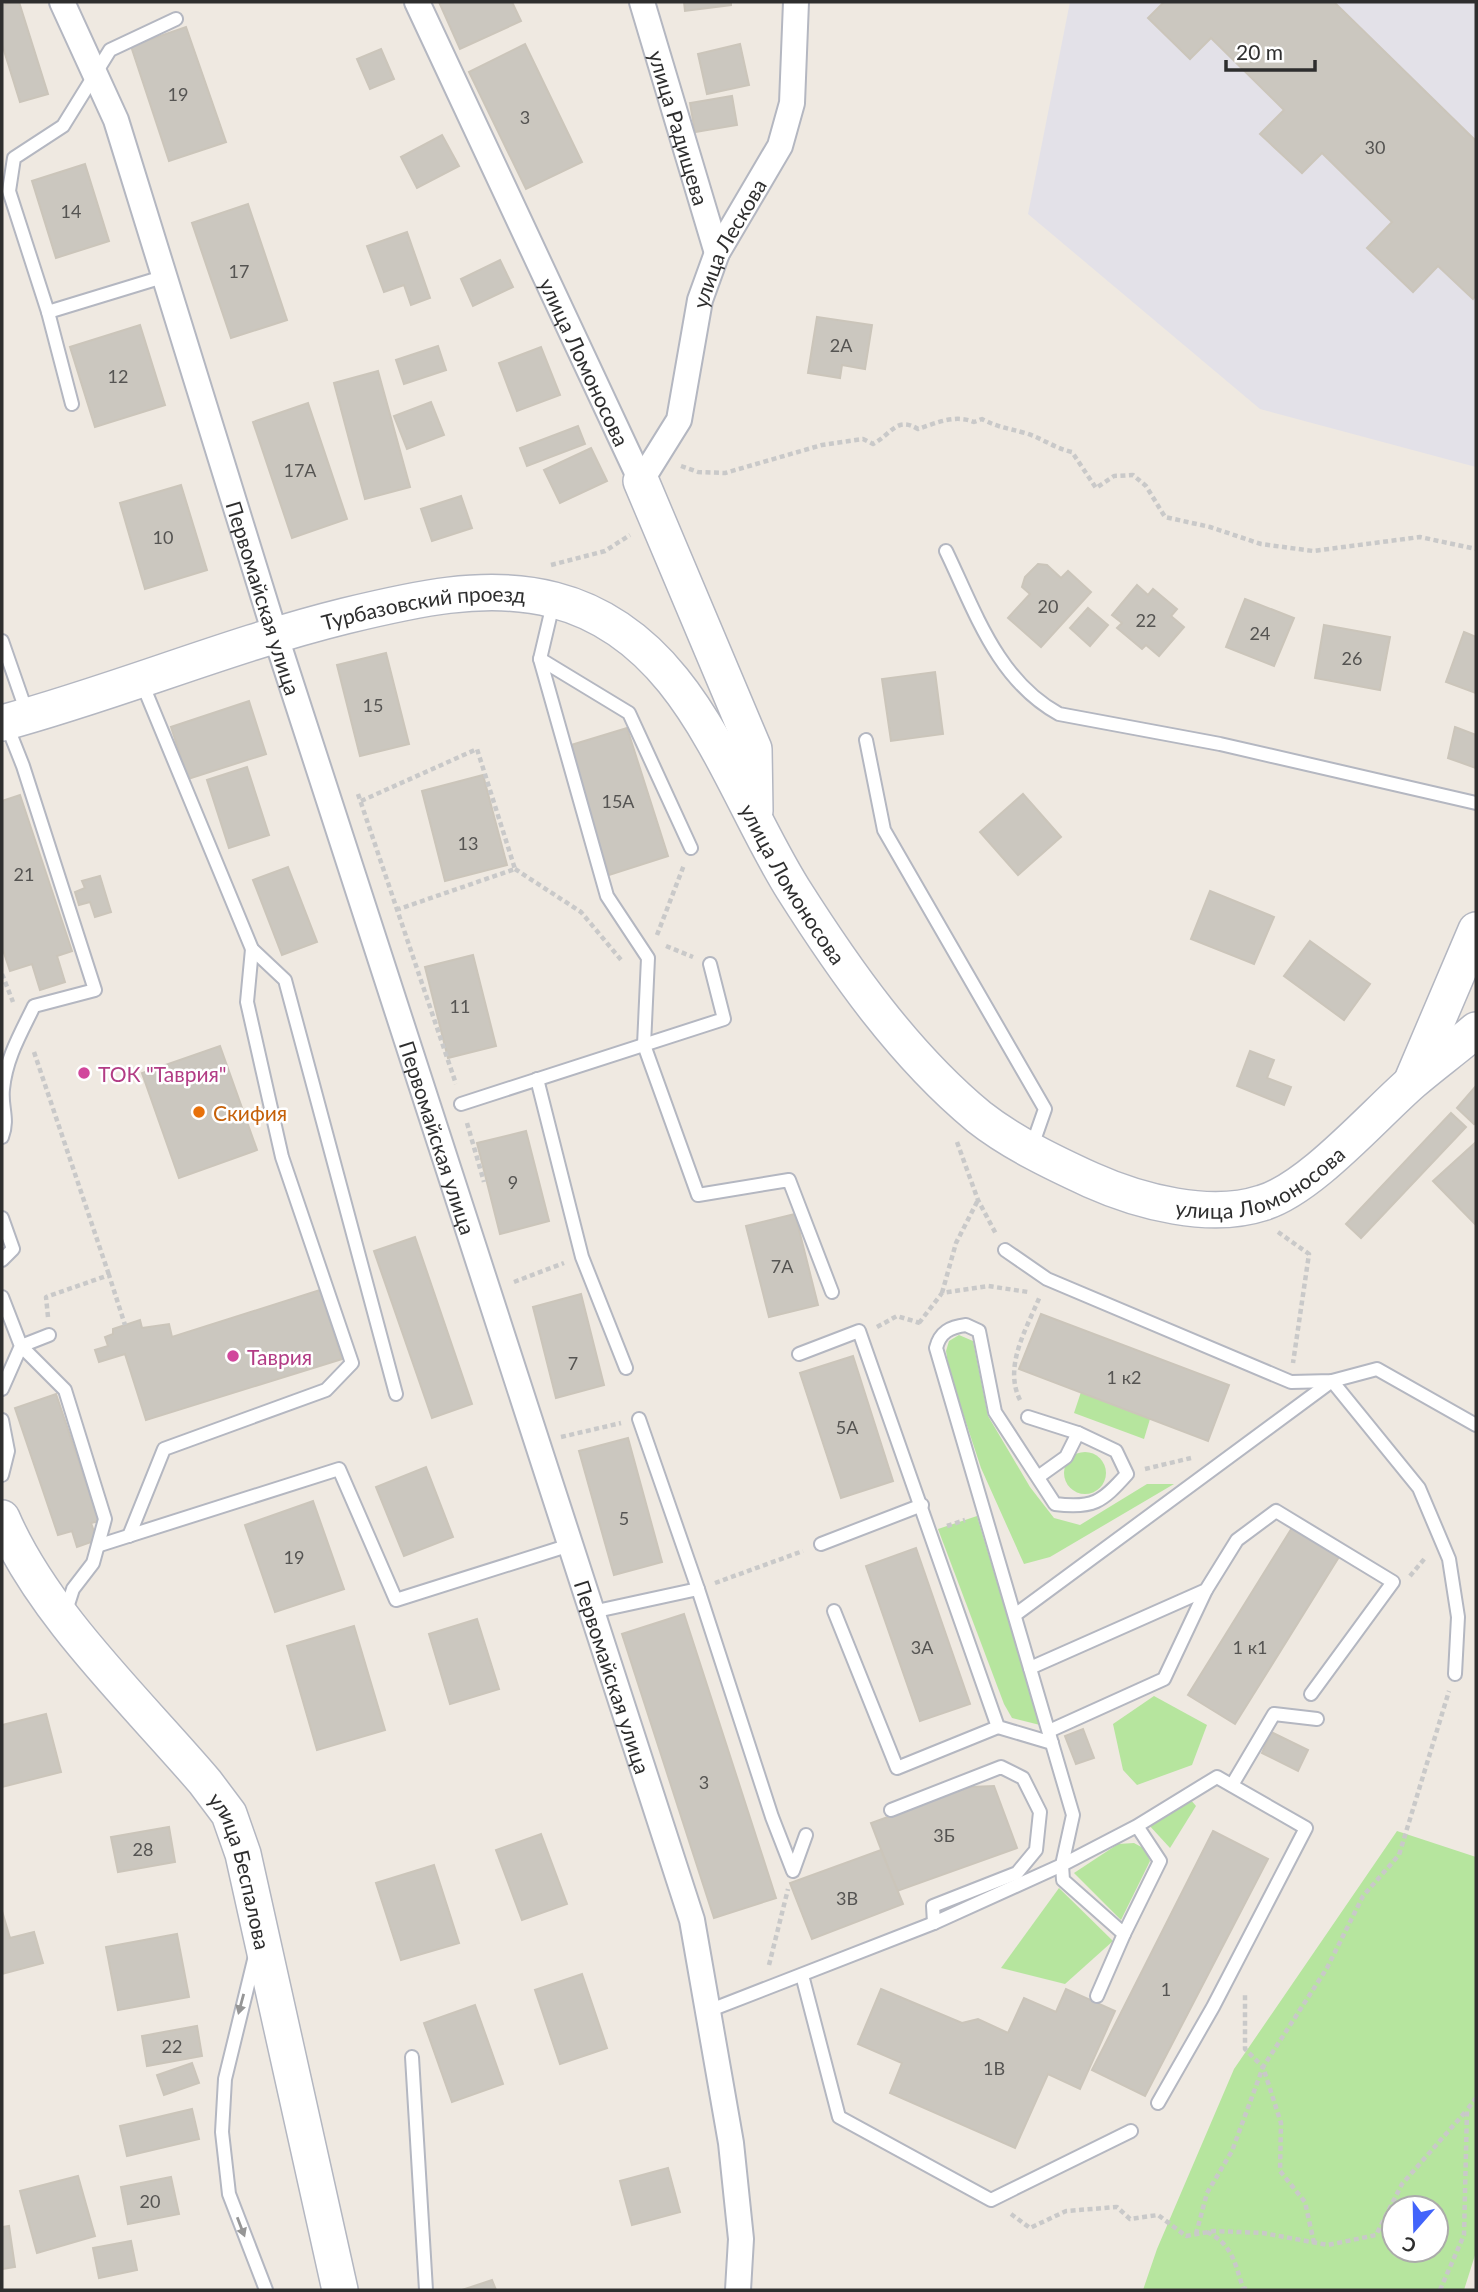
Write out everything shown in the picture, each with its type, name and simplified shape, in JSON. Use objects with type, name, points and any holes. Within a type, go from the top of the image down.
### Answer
[{"type":"main road","name":"улица Ломоносова","points":[[645,474],[656,517],[754,750],[755,818],[791,886],[874,1009],[982,1119],[1031,1149],[1116,1191],[1181,1208],[1242,1207],[1266,1203],[1318,1169],[1412,1083],[1476,1030]]},
{"type":"main road","name":"Турбазовский проезд","points":[[12,721],[275,634],[407,601],[491,593],[554,600],[612,623],[660,666],[708,727],[755,818]]},
{"type":"main road","points":[[1412,1083],[1476,930]]},
{"type":"main road","name":"улица Беспалова","points":[[2,1518],[34,1579],[229,1814],[243,1854],[340,2290]]},
{"type":"street","name":"Первомайская улица","points":[[62,2],[116,120],[275,634],[692,1920],[731,2143],[741,2239],[738,2290]]},
{"type":"street","name":"улица Ломоносова","points":[[417,2],[645,474]]},
{"type":"street","name":"улица Радищева","points":[[642,2],[717,253]]},
{"type":"street","name":"улица Лескова","points":[[645,474],[679,420],[700,300],[717,253],[780,146],[792,103],[796,2]]},
{"type":"lane","points":[[72,404],[48,312],[9,191],[14,158],[63,126],[110,50],[176,19]]},
{"type":"lane","points":[[48,312],[166,276]]},
{"type":"lane","points":[[946,551],[989,641],[1011,676],[1039,703],[1059,714],[1220,744],[1476,803]]},
{"type":"lane","points":[[554,600],[540,659],[607,895],[648,958],[644,1045],[698,1195],[789,1180],[832,1292]]},
{"type":"lane","points":[[2,641],[12,721],[23,766],[94,990],[34,1006],[10,1055],[2,1091],[7,1124],[2,1137]]},
{"type":"lane","points":[[540,659],[629,713],[691,848]]},
{"type":"lane","points":[[141,679],[252,949],[285,980],[396,1394]]},
{"type":"lane","points":[[866,740],[884,830],[1045,1109],[1031,1149]]},
{"type":"lane","points":[[130,1536],[164,1449],[326,1390],[352,1363],[282,1157],[247,1002],[252,949]]},
{"type":"lane","points":[[461,1104],[724,1019],[710,964]]},
{"type":"lane","points":[[537,1079],[582,1256],[626,1368]]},
{"type":"lane","points":[[2,1218],[13,1249],[2,1259]]},
{"type":"lane","points":[[1005,1250],[1047,1279],[1291,1382],[1332,1381],[1377,1370],[1476,1425]]},
{"type":"lane","points":[[2,1297],[21,1346],[65,1390],[105,1519],[93,1563],[73,1589],[64,1618]]},
{"type":"lane","points":[[1028,1417],[1079,1433],[1116,1451],[1127,1474],[1105,1499],[1081,1507],[1055,1504],[995,1412],[978,1331],[967,1325],[956,1326],[938,1338],[936,1348],[1073,1815],[1062,1865],[1063,1880],[1124,1934]]},
{"type":"lane","points":[[799,1354],[859,1331],[922,1505],[953,1607],[998,1727]]},
{"type":"lane","points":[[2,1390],[21,1346],[49,1335]]},
{"type":"lane","points":[[1015,1615],[1332,1381]]},
{"type":"lane","points":[[1332,1381],[1419,1488],[1449,1559],[1458,1617],[1455,1674]]},
{"type":"lane","points":[[639,1419],[772,1817],[793,1871]]},
{"type":"lane","points":[[2,1420],[8,1451],[2,1475]]},
{"type":"lane","points":[[1038,1477],[1066,1457],[1079,1433]]},
{"type":"lane","points":[[100,1545],[339,1469],[396,1600],[570,1545]]},
{"type":"lane","points":[[821,1544],[922,1505]]},
{"type":"lane","points":[[834,1611],[898,1768],[998,1727],[1051,1737],[1164,1679],[1206,1590],[1237,1540],[1276,1511],[1393,1582],[1311,1694]]},
{"type":"lane","points":[[592,1612],[698,1589]]},
{"type":"lane","points":[[1030,1668],[1206,1590]]},
{"type":"lane","points":[[1232,1786],[1274,1714],[1317,1719]]},
{"type":"lane","points":[[891,1810],[1001,1767],[1023,1778],[1040,1812],[1036,1850],[1017,1873],[933,1906],[934,1923]]},
{"type":"lane","points":[[708,2011],[934,1923],[1062,1865],[1137,1826],[1217,1777],[1306,1828],[1158,2103]]},
{"type":"lane","points":[[1097,1996],[1160,1861],[1137,1826]]},
{"type":"lane","points":[[793,1871],[806,1835]]},
{"type":"lane","points":[[260,1939],[240,2009],[225,2079],[222,2132],[229,2194],[266,2290]]},
{"type":"lane","points":[[802,1975],[839,2117],[990,2200],[1131,2131]]},
{"type":"lane","points":[[412,2057],[426,2290]]},
{"type":"path","points":[[645,474],[678,465],[698,472],[726,473],[822,445],[863,439],[873,444],[897,423],[918,429],[963,417],[974,422],[982,419],[1002,430],[1025,433],[1047,442],[1054,448],[1072,452],[1096,488],[1114,476],[1133,475],[1146,486],[1165,517],[1210,527],[1261,544],[1313,551],[1420,537],[1476,549]]},
{"type":"path","points":[[547,566],[605,551],[656,517]]},
{"type":"path","points":[[361,801],[477,749],[514,869],[581,912],[647,990]]},
{"type":"path","points":[[691,848],[654,941],[710,964]]},
{"type":"path","points":[[399,909],[514,869]]},
{"type":"path","points":[[2,974],[24,1027],[125,1325]]},
{"type":"path","points":[[954,1129],[978,1200],[1005,1250]]},
{"type":"path","points":[[919,1323],[942,1293],[956,1243],[978,1200]]},
{"type":"path","points":[[1242,1207],[1309,1254],[1291,1382]]},
{"type":"path","points":[[509,1284],[582,1256]]},
{"type":"path","points":[[46,1297],[109,1275]]},
{"type":"path","points":[[1028,1417],[1013,1387],[1016,1354],[1047,1279]]},
{"type":"path","points":[[942,1293],[988,1286],[1041,1293]]},
{"type":"path","points":[[861,1337],[897,1315],[936,1329],[938,1338]]},
{"type":"path","points":[[537,1443],[639,1419]]},
{"type":"path","points":[[1127,1474],[1203,1454]]},
{"type":"path","points":[[930,1532],[984,1514]]},
{"type":"path","points":[[698,1589],[821,1544]]},
{"type":"path","points":[[1196,2234],[1207,2193],[1232,2151],[1263,2067],[1327,1968],[1363,1895],[1399,1855],[1435,1729],[1455,1674]]},
{"type":"path","points":[[767,1973],[793,1871]]},
{"type":"path","points":[[1233,1968],[1245,1976],[1245,2049],[1263,2067],[1281,2123],[1280,2171],[1305,2202],[1314,2243]]},
{"type":"path","points":[[990,2200],[1030,2228],[1066,2211],[1117,2207],[1130,2220],[1158,2215],[1186,2236],[1206,2232],[1263,2233],[1328,2245],[1376,2235],[1402,2184],[1476,2098]]},
{"type":"path","points":[[1440,2290],[1464,2235],[1467,2110]]},
{"type":"path","points":[[1206,2232],[1223,2240],[1235,2261],[1243,2287],[1250,2290]]},
{"type":"shaded area","points":[[1070,2],[1476,2],[1476,467],[1260,409],[1028,214]]},
{"type":"green space","points":[[959,1335],[973,1341],[988,1416],[1030,1487],[1054,1518],[1080,1525],[1147,1484],[1174,1484],[1050,1557],[1024,1564],[981,1468],[949,1371],[946,1351],[949,1341]]},
{"type":"green space","points":[[1081,1392],[1150,1419],[1144,1439],[1074,1413]]},
{"type":"green space","points":[[1085,1452],[1100,1458],[1106,1473],[1100,1488],[1085,1494],[1070,1488],[1064,1473],[1070,1458]]},
{"type":"green space","points":[[977,1516],[1040,1725],[1012,1718],[1004,1704],[938,1529]]},
{"type":"green space","points":[[1154,1696],[1207,1725],[1192,1765],[1137,1785],[1123,1770],[1113,1724]]},
{"type":"green space","points":[[1190,1799],[1196,1806],[1170,1848],[1148,1824]]},
{"type":"green space","points":[[1397,1831],[1476,1857],[1476,2252],[1464,2290],[1143,2290],[1157,2249],[1234,2069]]},
{"type":"green space","points":[[1134,1843],[1145,1849],[1150,1861],[1121,1920],[1074,1873],[1118,1844]]},
{"type":"green space","points":[[1059,1888],[1113,1941],[1065,1984],[1001,1968]]},
{"type":"building","points":[[19,2],[48,94],[20,102],[2,44],[2,5]]},
{"type":"building","points":[[439,2],[512,2],[521,21],[460,49]]},
{"type":"building","points":[[684,2],[731,2],[731,5],[685,11]]},
{"type":"building","points":[[1164,2],[1334,2],[1476,141],[1476,295],[1473,299],[1438,266],[1413,292],[1367,248],[1392,222],[1322,153],[1302,173],[1260,134],[1284,110],[1211,38],[1190,59],[1148,18]]},
{"type":"building","points":[[186,27],[226,142],[169,161],[131,46]]},
{"type":"building","points":[[525,44],[582,162],[526,189],[469,72]]},
{"type":"building","points":[[740,44],[749,85],[707,94],[698,54]]},
{"type":"building","points":[[381,49],[394,79],[370,89],[357,59]]},
{"type":"building","points":[[732,96],[737,125],[695,132],[690,103]]},
{"type":"building","points":[[442,135],[459,166],[417,188],[401,157]]},
{"type":"building","points":[[85,164],[109,241],[56,258],[32,181]]},
{"type":"building","points":[[248,204],[287,320],[231,338],[192,223]]},
{"type":"building","points":[[407,232],[430,298],[411,305],[404,285],[384,292],[367,246]]},
{"type":"building","points":[[500,260],[513,287],[473,306],[461,279]]},
{"type":"building","points":[[817,317],[872,325],[865,369],[842,365],[840,378],[808,373]]},
{"type":"building","points":[[140,325],[165,405],[95,427],[70,347]]},
{"type":"building","points":[[438,346],[446,370],[404,384],[396,360]]},
{"type":"building","points":[[541,347],[560,395],[517,411],[499,363]]},
{"type":"building","points":[[378,371],[410,487],[365,499],[334,383]]},
{"type":"building","points":[[431,402],[444,435],[407,449],[394,416]]},
{"type":"building","points":[[308,403],[347,519],[292,538],[253,422]]},
{"type":"building","points":[[578,426],[585,444],[527,466],[520,448]]},
{"type":"building","points":[[591,448],[607,481],[560,503],[544,470]]},
{"type":"building","points":[[181,485],[207,570],[145,589],[120,503]]},
{"type":"building","points":[[461,496],[472,528],[432,541],[421,509]]},
{"type":"building","points":[[1038,564],[1047,565],[1061,578],[1068,571],[1091,592],[1041,647],[1008,618],[1030,594],[1022,587],[1025,577]]},
{"type":"building","points":[[1137,585],[1148,595],[1153,589],[1177,609],[1171,616],[1184,627],[1159,656],[1146,645],[1142,649],[1117,628],[1122,623],[1112,615]]},
{"type":"building","points":[[1245,599],[1294,618],[1274,666],[1226,647]]},
{"type":"building","points":[[1088,608],[1108,625],[1090,646],[1070,628]]},
{"type":"building","points":[[1324,625],[1390,637],[1380,690],[1315,678]]},
{"type":"building","points":[[1464,632],[1476,637],[1476,693],[1446,682]]},
{"type":"building","points":[[386,653],[409,744],[360,756],[337,665]]},
{"type":"building","points":[[935,672],[943,734],[891,741],[882,679]]},
{"type":"building","points":[[249,701],[266,754],[188,779],[171,727]]},
{"type":"building","points":[[1455,727],[1476,735],[1476,768],[1448,758]]},
{"type":"building","points":[[627,728],[668,856],[609,875],[568,746]]},
{"type":"building","points":[[247,767],[269,835],[229,848],[207,780]]},
{"type":"building","points":[[483,775],[507,865],[445,881],[422,791]]},
{"type":"building","points":[[1023,794],[1061,837],[1018,875],[980,832]]},
{"type":"building","points":[[20,795],[72,951],[57,956],[65,982],[40,990],[32,964],[10,971],[2,947],[2,801]]},
{"type":"building","points":[[288,867],[317,942],[282,955],[253,880]]},
{"type":"building","points":[[100,876],[111,912],[95,917],[90,902],[79,905],[75,892],[85,888],[82,881]]},
{"type":"building","points":[[1210,891],[1274,917],[1254,964],[1191,939]]},
{"type":"building","points":[[1310,941],[1370,984],[1344,1020],[1284,976]]},
{"type":"building","points":[[473,955],[496,1046],[448,1058],[425,967]]},
{"type":"building","name":"Скифия","points":[[220,1046],[257,1150],[179,1178],[142,1073]]},
{"type":"building","points":[[1250,1051],[1274,1060],[1267,1078],[1291,1087],[1284,1105],[1237,1086]]},
{"type":"building","points":[[1476,1086],[1476,1122],[1474,1124],[1457,1108]]},
{"type":"building","points":[[1451,1113],[1466,1127],[1361,1238],[1346,1224]]},
{"type":"building","points":[[526,1131],[549,1221],[500,1234],[477,1143]]},
{"type":"building","points":[[1476,1142],[1476,1225],[1433,1181]]},
{"type":"building","points":[[795,1214],[818,1305],[769,1317],[746,1226]]},
{"type":"building","points":[[415,1237],[472,1404],[432,1418],[374,1251]]},
{"type":"building","name":"Таврия","points":[[320,1290],[342,1359],[146,1420],[125,1354],[99,1362],[95,1350],[108,1346],[105,1337],[113,1334],[113,1329],[140,1320],[142,1328],[169,1324],[172,1337]]},
{"type":"building","points":[[581,1294],[604,1385],[556,1398],[533,1307]]},
{"type":"building","points":[[1041,1314],[1229,1385],[1208,1441],[1019,1369]]},
{"type":"building","points":[[853,1356],[893,1481],[841,1498],[800,1373]]},
{"type":"building","points":[[56,1394],[99,1521],[91,1523],[97,1540],[77,1547],[72,1531],[58,1535],[15,1408]]},
{"type":"building","points":[[628,1438],[662,1562],[614,1575],[579,1451]]},
{"type":"building","points":[[426,1467],[453,1537],[404,1556],[376,1487]]},
{"type":"building","points":[[313,1501],[344,1589],[275,1612],[245,1525]]},
{"type":"building","points":[[1295,1523],[1342,1552],[1235,1724],[1188,1695]]},
{"type":"building","points":[[916,1548],[970,1704],[920,1721],[866,1566]]},
{"type":"building","points":[[684,1614],[776,1898],[714,1918],[622,1634]]},
{"type":"building","points":[[477,1619],[499,1689],[450,1704],[429,1634]]},
{"type":"building","points":[[354,1626],[385,1730],[317,1750],[287,1646]]},
{"type":"building","points":[[46,1714],[61,1772],[2,1787],[2,1725]]},
{"type":"building","points":[[1083,1729],[1094,1758],[1076,1764],[1065,1736]]},
{"type":"building","points":[[1271,1732],[1308,1750],[1298,1771],[1262,1753]]},
{"type":"building","points":[[994,1786],[1017,1848],[897,1891],[871,1823],[970,1787]]},
{"type":"building","points":[[169,1827],[175,1862],[118,1872],[111,1837]]},
{"type":"building","points":[[1213,1831],[1268,1859],[1145,2096],[1092,2070]]},
{"type":"building","points":[[541,1834],[567,1904],[522,1920],[496,1850]]},
{"type":"building","points":[[881,1850],[903,1904],[812,1939],[790,1883]]},
{"type":"building","points":[[434,1865],[459,1943],[401,1960],[376,1883]]},
{"type":"building","points":[[2,1911],[10,1938],[34,1932],[43,1963],[2,1974]]},
{"type":"building","points":[[177,1934],[189,1997],[118,2010],[106,1947]]},
{"type":"building","points":[[582,1974],[607,2048],[560,2064],[535,1990]]},
{"type":"building","points":[[881,1989],[962,2023],[978,2019],[1008,2033],[1024,1998],[1056,2012],[1066,1989],[1115,2011],[1080,2089],[1048,2074],[1015,2148],[890,2093],[902,2063],[858,2044]]},
{"type":"building","points":[[475,2005],[503,2084],[452,2102],[424,2023]]},
{"type":"building","points":[[197,2026],[202,2056],[147,2066],[142,2036]]},
{"type":"building","points":[[192,2063],[199,2083],[164,2095],[157,2075]]},
{"type":"building","points":[[192,2109],[199,2139],[127,2156],[120,2126]]},
{"type":"building","points":[[668,2168],[680,2212],[632,2225],[620,2181]]},
{"type":"building","points":[[78,2176],[95,2236],[37,2253],[20,2191]]},
{"type":"building","points":[[171,2177],[179,2214],[128,2224],[121,2187]]},
{"type":"building","points":[[9,2226],[15,2267],[2,2269],[2,2227]]},
{"type":"building","points":[[131,2241],[137,2270],[99,2278],[93,2248]]},
{"type":"building","points":[[492,2280],[496,2290],[462,2290]]},
{"type":"place","name":"ТОК \"Таврия\"","points":[[84,1073]]},
{"type":"place","name":"Скифия","points":[[199,1112]]},
{"type":"place","name":"Таврия","points":[[233,1356]]}]
